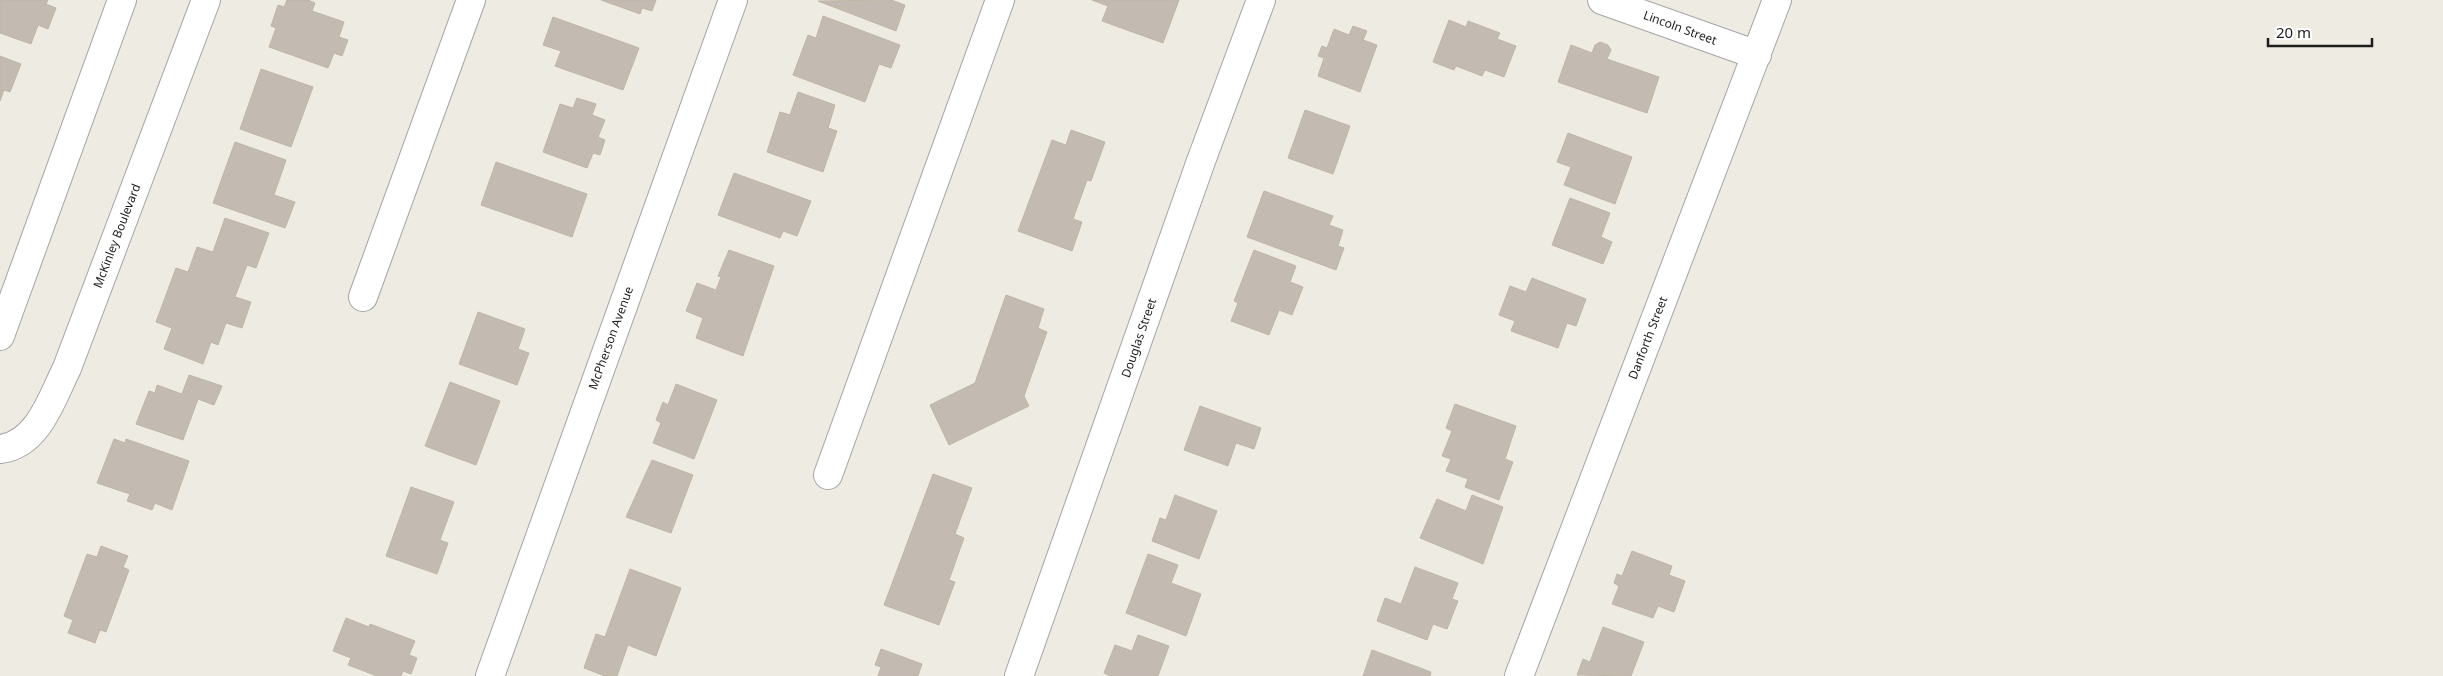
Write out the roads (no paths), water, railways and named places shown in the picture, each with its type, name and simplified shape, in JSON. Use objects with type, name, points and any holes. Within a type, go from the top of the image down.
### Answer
[{"type":"street","points":[[0,336],[122,0]]},
{"type":"street","name":"McKinley Boulevard","points":[[0,450],[14,448],[29,437],[46,412],[67,368],[206,0]]},
{"type":"street","points":[[363,297],[471,0]]},
{"type":"street","name":"McPherson Avenue","points":[[490,676],[733,0]]},
{"type":"street","points":[[828,475],[1000,0]]},
{"type":"street","name":"Douglas Street","points":[[1019,676],[1201,161],[1261,0]]},
{"type":"street","name":"Lincoln Street","points":[[1602,0],[1757,55]]},
{"type":"street","name":"Danforth Street","points":[[1518,676],[1777,0]]}]
